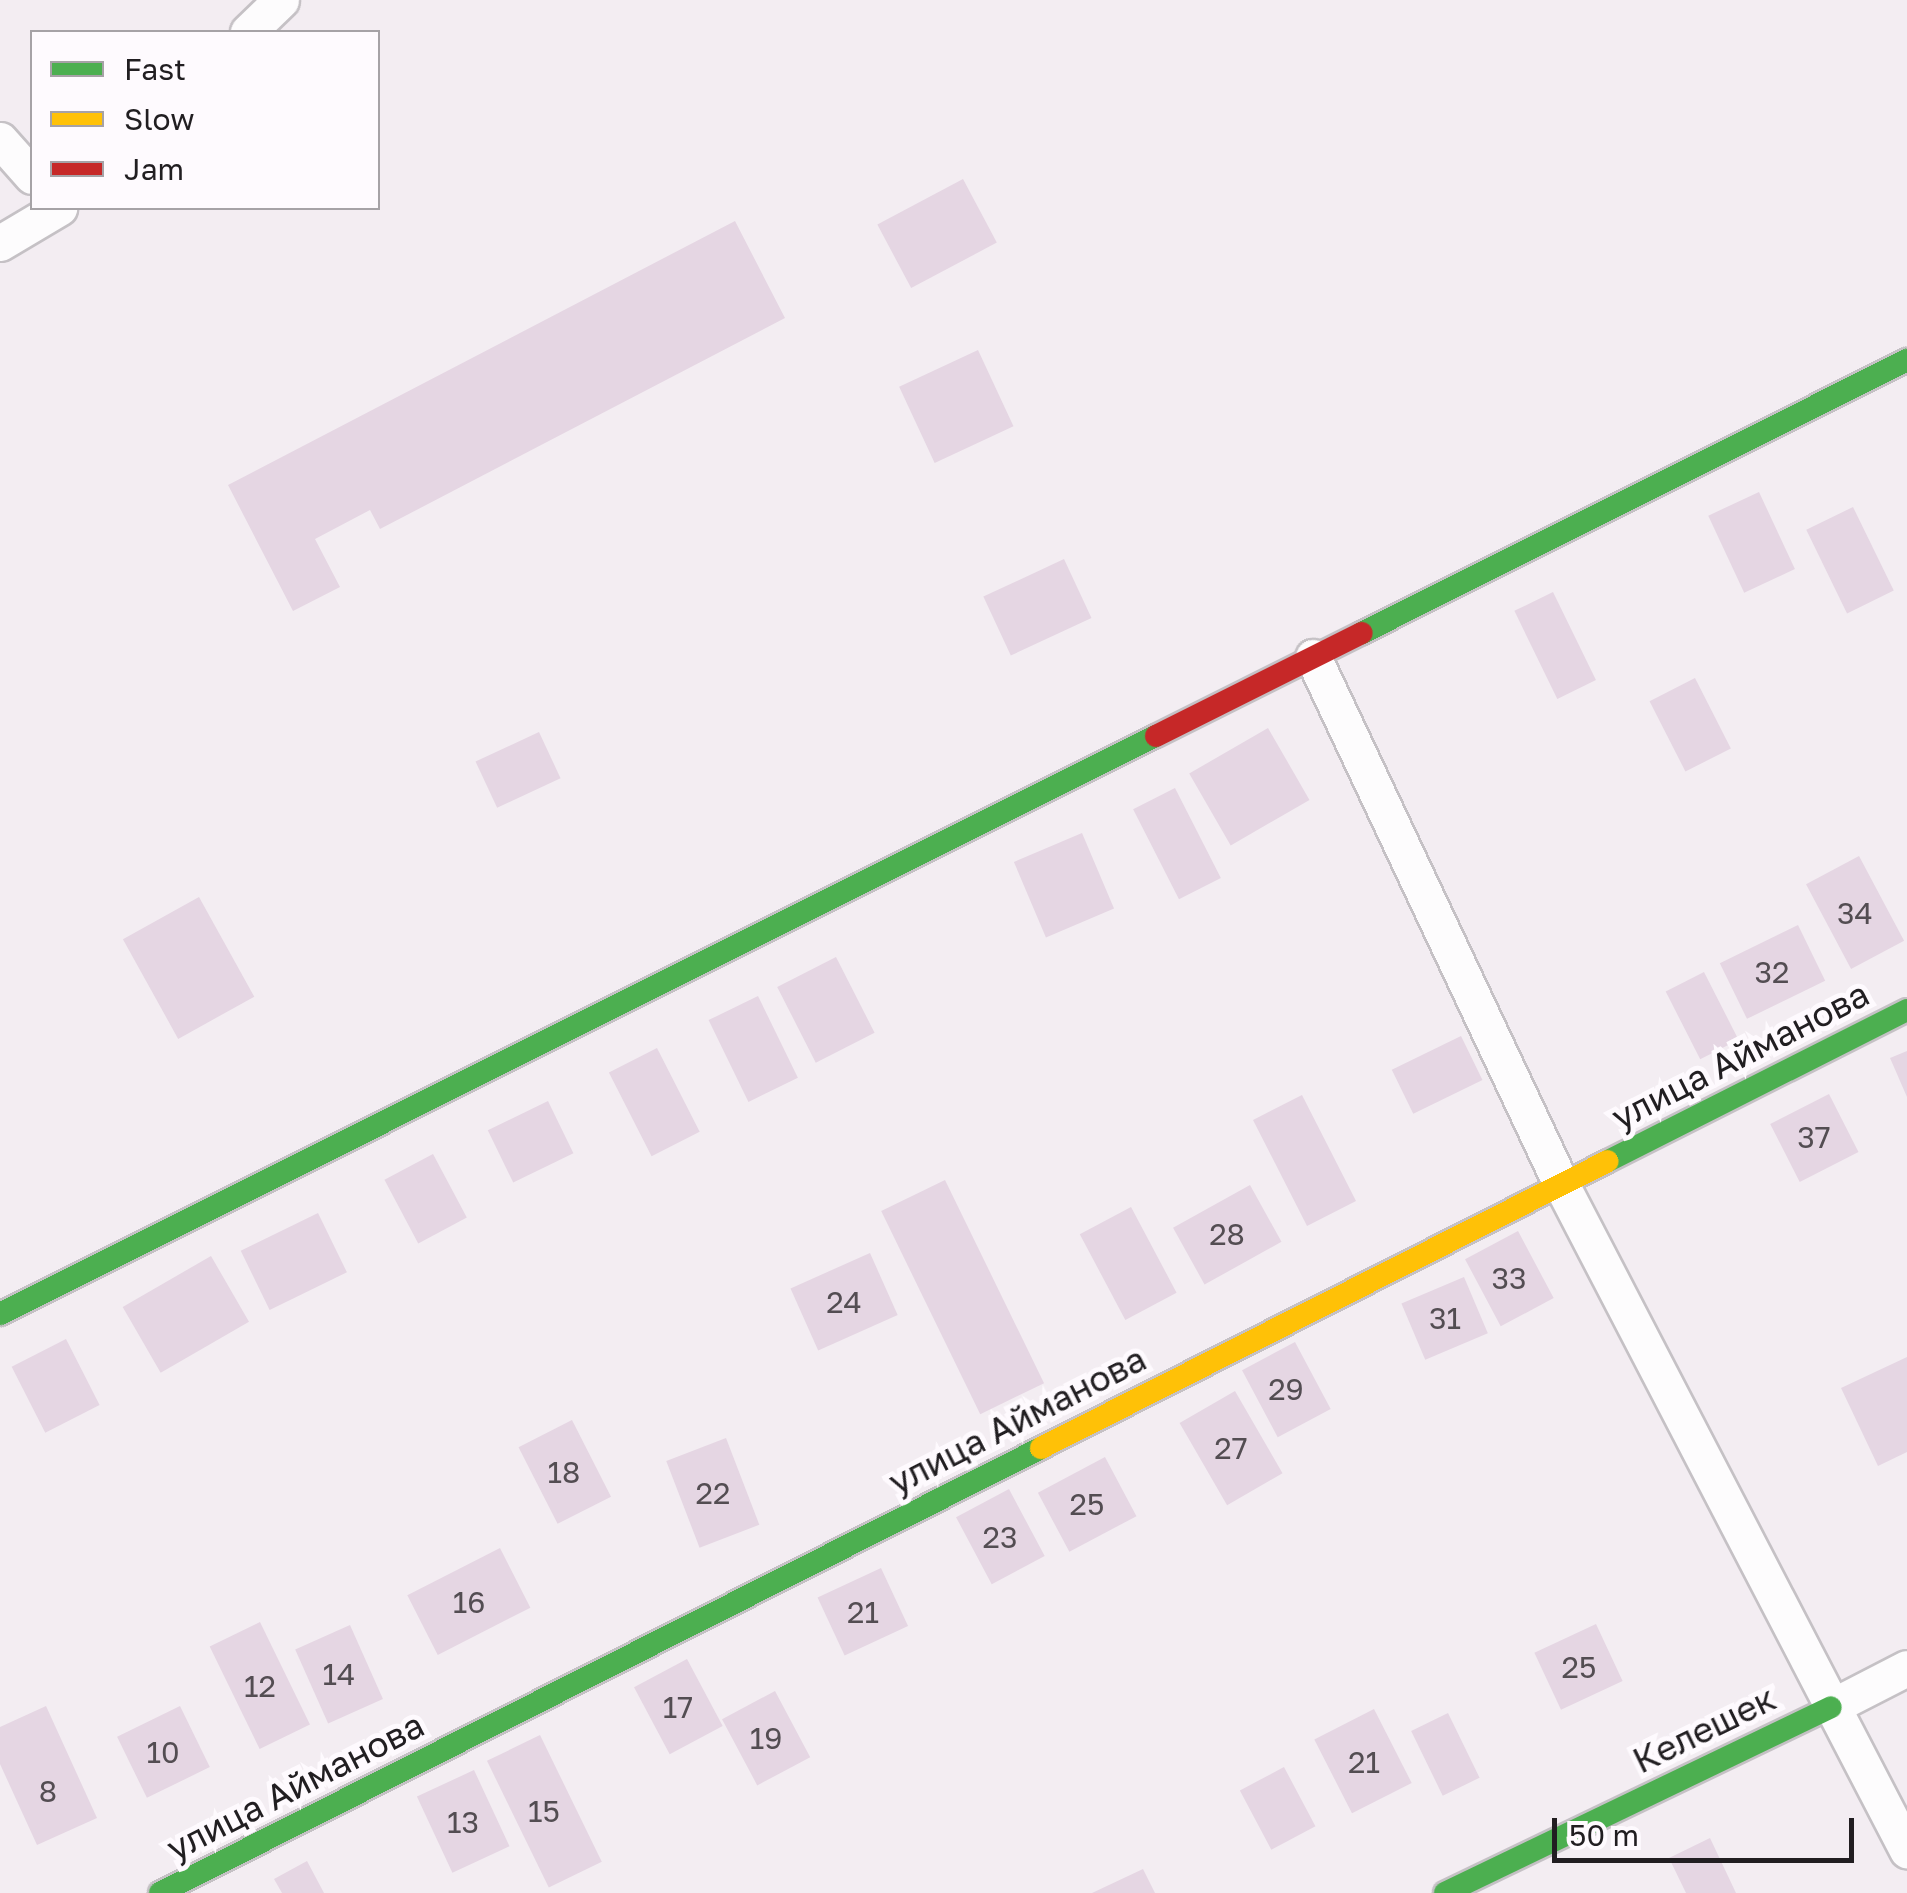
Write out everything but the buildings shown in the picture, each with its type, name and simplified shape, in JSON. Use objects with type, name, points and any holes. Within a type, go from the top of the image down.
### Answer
[{"type":"street","points":[[250,30],[281,0]]},
{"type":"street","points":[[0,140],[30,174]]},
{"type":"street","points":[[0,243],[56,210]]},
{"type":"street","points":[[0,1314],[1907,360]]},
{"type":"street","points":[[1313,657],[1561,1184],[1907,1850]]},
{"type":"street","name":"улица Айманова","points":[[160,1893],[1907,1010]]},
{"type":"street","points":[[1831,1707],[1907,1668]]},
{"type":"street","name":"Келешек","points":[[1445,1893],[1831,1707]]},
{"type":"traffic: fast","points":[[1362,633],[1907,360]]},
{"type":"traffic: fast","points":[[0,1314],[1156,736]]},
{"type":"traffic: fast","points":[[1608,1161],[1907,1010]]},
{"type":"traffic: fast","points":[[160,1893],[1041,1448]]},
{"type":"traffic: fast","points":[[1445,1893],[1831,1707]]},
{"type":"traffic: slow","points":[[1041,1448],[1608,1161]]},
{"type":"traffic: jam","points":[[1156,736],[1362,633]]}]
